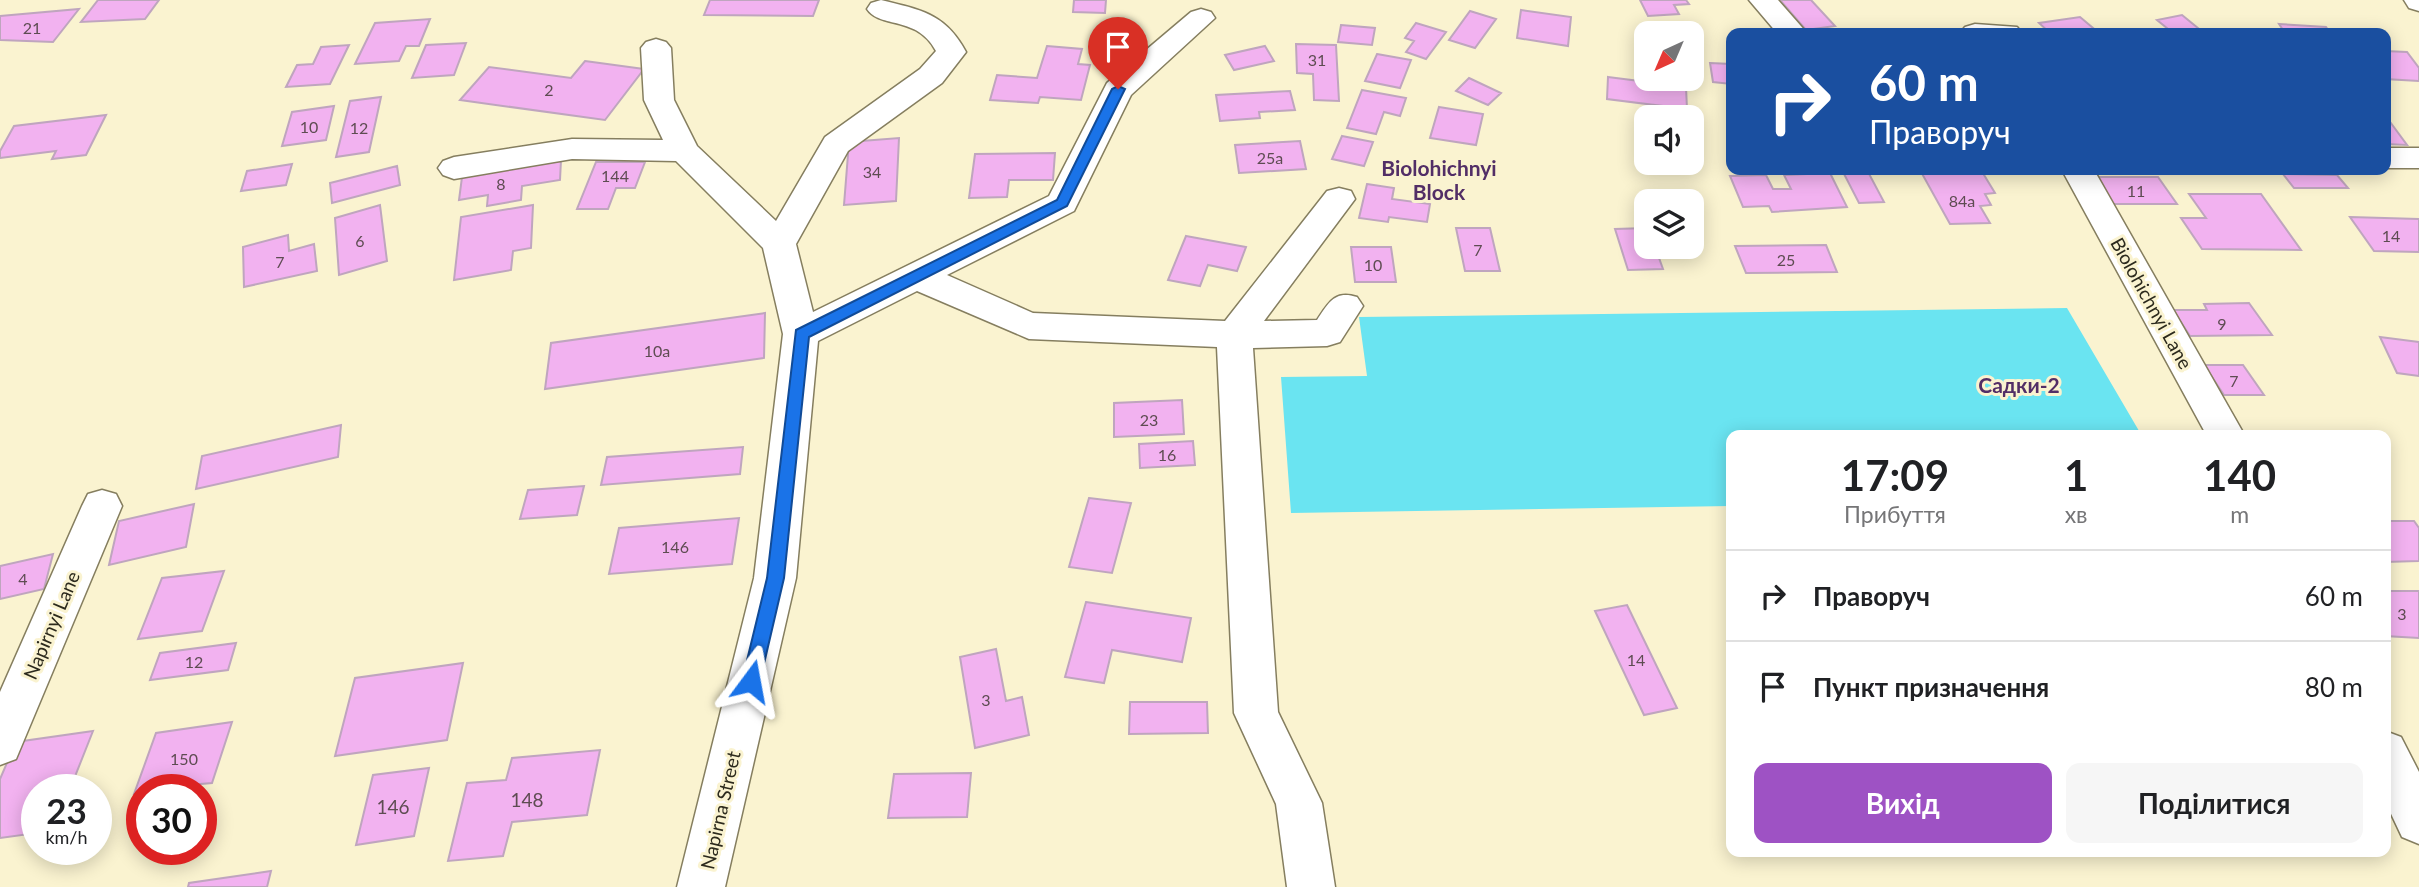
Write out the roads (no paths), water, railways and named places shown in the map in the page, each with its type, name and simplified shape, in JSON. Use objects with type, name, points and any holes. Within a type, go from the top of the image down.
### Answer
[{"type":"street","points":[[1763,0],[1788,28]]},
{"type":"street","points":[[656,48],[659,100],[684,151],[779,244],[836,144],[931,76],[951,52],[942,32],[911,16],[881,9]]},
{"type":"street","points":[[802,334],[1062,203],[1118,89],[1201,19]]},
{"type":"street","points":[[454,167],[572,149],[684,151]]},
{"type":"street","points":[[2391,158],[2419,158]]},
{"type":"street","name":"Biolohichnyi Lane","points":[[2081,175],[2223,430]]},
{"type":"street","points":[[1311,887],[1299,803],[1256,713],[1234,335],[1339,199]]},
{"type":"street","name":"Napirna Street","points":[[701,887],[775,578],[802,334],[779,244]]},
{"type":"street","points":[[916,276],[1028,326],[1234,335],[1327,333],[1345,306]]},
{"type":"street","name":"Napirnyi Lane","points":[[0,744],[102,506]]},
{"type":"street","points":[[2391,764],[2419,821]]},
{"type":"water","points":[[2067,308],[2138,430],[1726,430],[1726,506],[1291,513],[1281,377],[1367,376],[1359,317]]},
{"type":"district","name":"Biolohichnyi Block","points":[[1439,179]]},
{"type":"district","name":"Садки-2","points":[[2019,384]]}]
